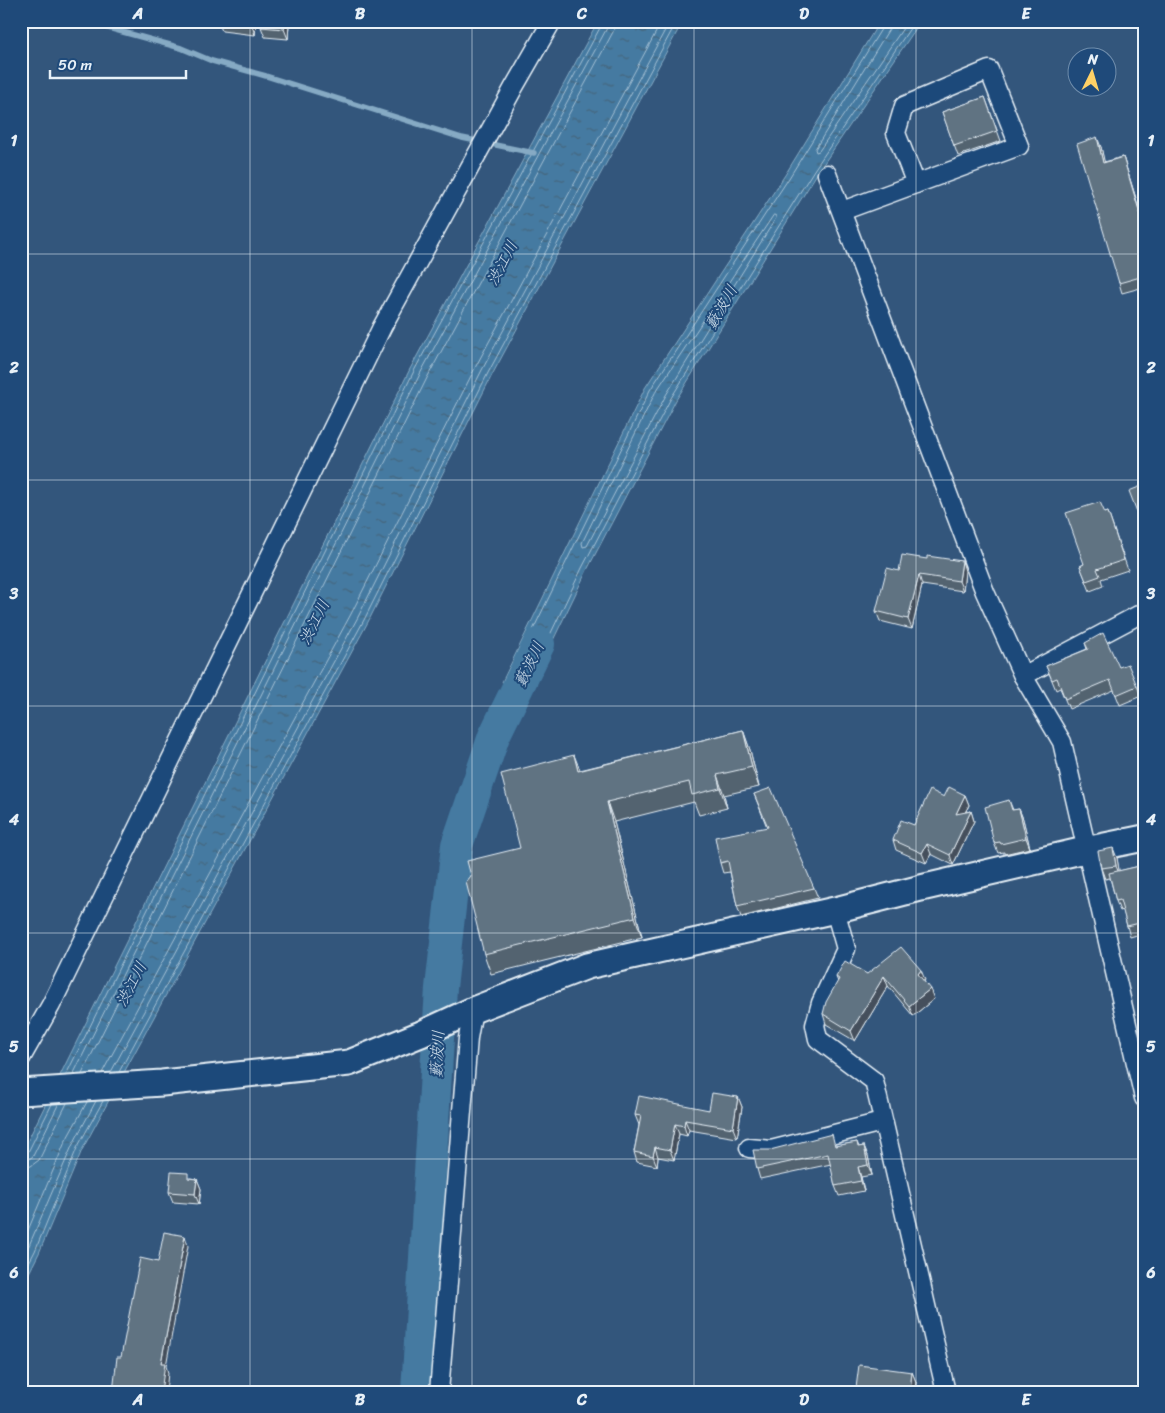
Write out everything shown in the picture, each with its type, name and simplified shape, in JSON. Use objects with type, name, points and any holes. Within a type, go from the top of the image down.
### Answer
[{"type":"street","points":[[21,1058],[51,1005],[382,327],[552,21]]},
{"type":"street","points":[[842,211],[916,184],[1019,146],[990,70],[904,106],[896,133],[916,184]]},
{"type":"street","points":[[827,174],[985,592],[1023,676],[1062,742],[1085,850],[1144,1098]]},
{"type":"street","points":[[1023,676],[1144,612]]},
{"type":"street","points":[[21,1092],[162,1083],[349,1063],[421,1034],[466,1013],[588,966],[835,910],[1085,850],[1144,838]]},
{"type":"street","points":[[835,910],[846,949],[821,1003],[815,1025],[818,1039],[874,1081],[946,1392]]},
{"type":"street","points":[[439,1392],[468,1038],[466,1013]]},
{"type":"street","points":[[749,1148],[771,1150],[882,1122]]},
{"type":"water","name":"渋江川","points":[[598,21],[683,21],[492,375],[368,622],[82,1150],[39,1253],[21,1289],[21,1154],[410,369]]},
{"type":"water","points":[[880,21],[921,21],[818,172],[676,400],[587,570],[531,686],[502,682],[645,388],[785,175]]},
{"type":"building","points":[[218,21],[252,21],[252,25]]},
{"type":"building","points":[[262,21],[285,21],[284,29],[261,27]]},
{"type":"building","points":[[985,97],[997,131],[954,146],[942,112]]},
{"type":"building","points":[[1097,137],[1103,163],[1123,157],[1144,227],[1144,276],[1119,283],[1077,144]]},
{"type":"building","points":[[1144,485],[1144,530],[1129,491]]},
{"type":"building","points":[[1100,502],[1105,513],[1108,512],[1124,560],[1097,569],[1100,576],[1086,581],[1080,566],[1084,564],[1066,513]]},
{"type":"building","points":[[902,555],[962,561],[959,581],[919,575],[908,619],[876,611],[887,568],[899,571]]},
{"type":"building","points":[[1103,633],[1119,667],[1128,664],[1137,686],[1116,695],[1110,680],[1065,699],[1057,678],[1052,680],[1046,666],[1088,649],[1085,643]]},
{"type":"building","points":[[743,730],[752,767],[717,775],[720,788],[692,795],[689,782],[607,802],[635,917],[484,954],[466,882],[471,876],[467,861],[520,848],[501,774],[574,755],[578,771]]},
{"type":"building","points":[[949,787],[965,795],[956,814],[971,811],[950,855],[927,844],[922,853],[893,840],[901,820],[914,825],[930,790],[944,797]]},
{"type":"building","points":[[771,788],[814,888],[737,906],[728,861],[720,863],[715,837],[768,827],[754,794]]},
{"type":"building","points":[[1009,800],[1012,810],[1019,809],[1026,838],[1001,844],[1000,842],[994,843],[985,807]]},
{"type":"building","points":[[1113,848],[1116,866],[1101,868],[1098,851]]},
{"type":"building","points":[[1144,865],[1144,922],[1127,926],[1120,900],[1116,901],[1109,873]]},
{"type":"building","points":[[901,947],[921,970],[918,974],[930,989],[909,1006],[884,976],[851,1031],[823,1014],[826,1002],[839,979],[836,977],[845,961],[867,974]]},
{"type":"building","points":[[1144,1025],[1144,1045],[1139,1026]]},
{"type":"building","points":[[712,1093],[738,1097],[733,1128],[685,1120],[684,1126],[675,1124],[670,1150],[655,1147],[653,1156],[634,1152],[641,1116],[635,1115],[639,1096],[709,1110]]},
{"type":"building","points":[[832,1134],[835,1146],[857,1142],[858,1147],[864,1146],[868,1165],[858,1167],[861,1181],[835,1186],[828,1154],[757,1169],[753,1150],[770,1150]]},
{"type":"building","points":[[171,1172],[188,1173],[188,1178],[197,1179],[195,1194],[169,1192]]},
{"type":"building","points":[[164,1232],[185,1236],[161,1363],[165,1363],[161,1392],[113,1392],[117,1357],[121,1357],[140,1258],[158,1262]]},
{"type":"building","points":[[859,1365],[912,1372],[910,1390],[883,1387],[882,1392],[856,1388]]},
{"type":"waterway","points":[[83,21],[181,48],[212,61],[266,76],[462,138],[534,153]]},
{"type":"waterway","name":"藪波川","points":[[417,1392],[441,988],[457,845],[494,736],[539,644]]}]
